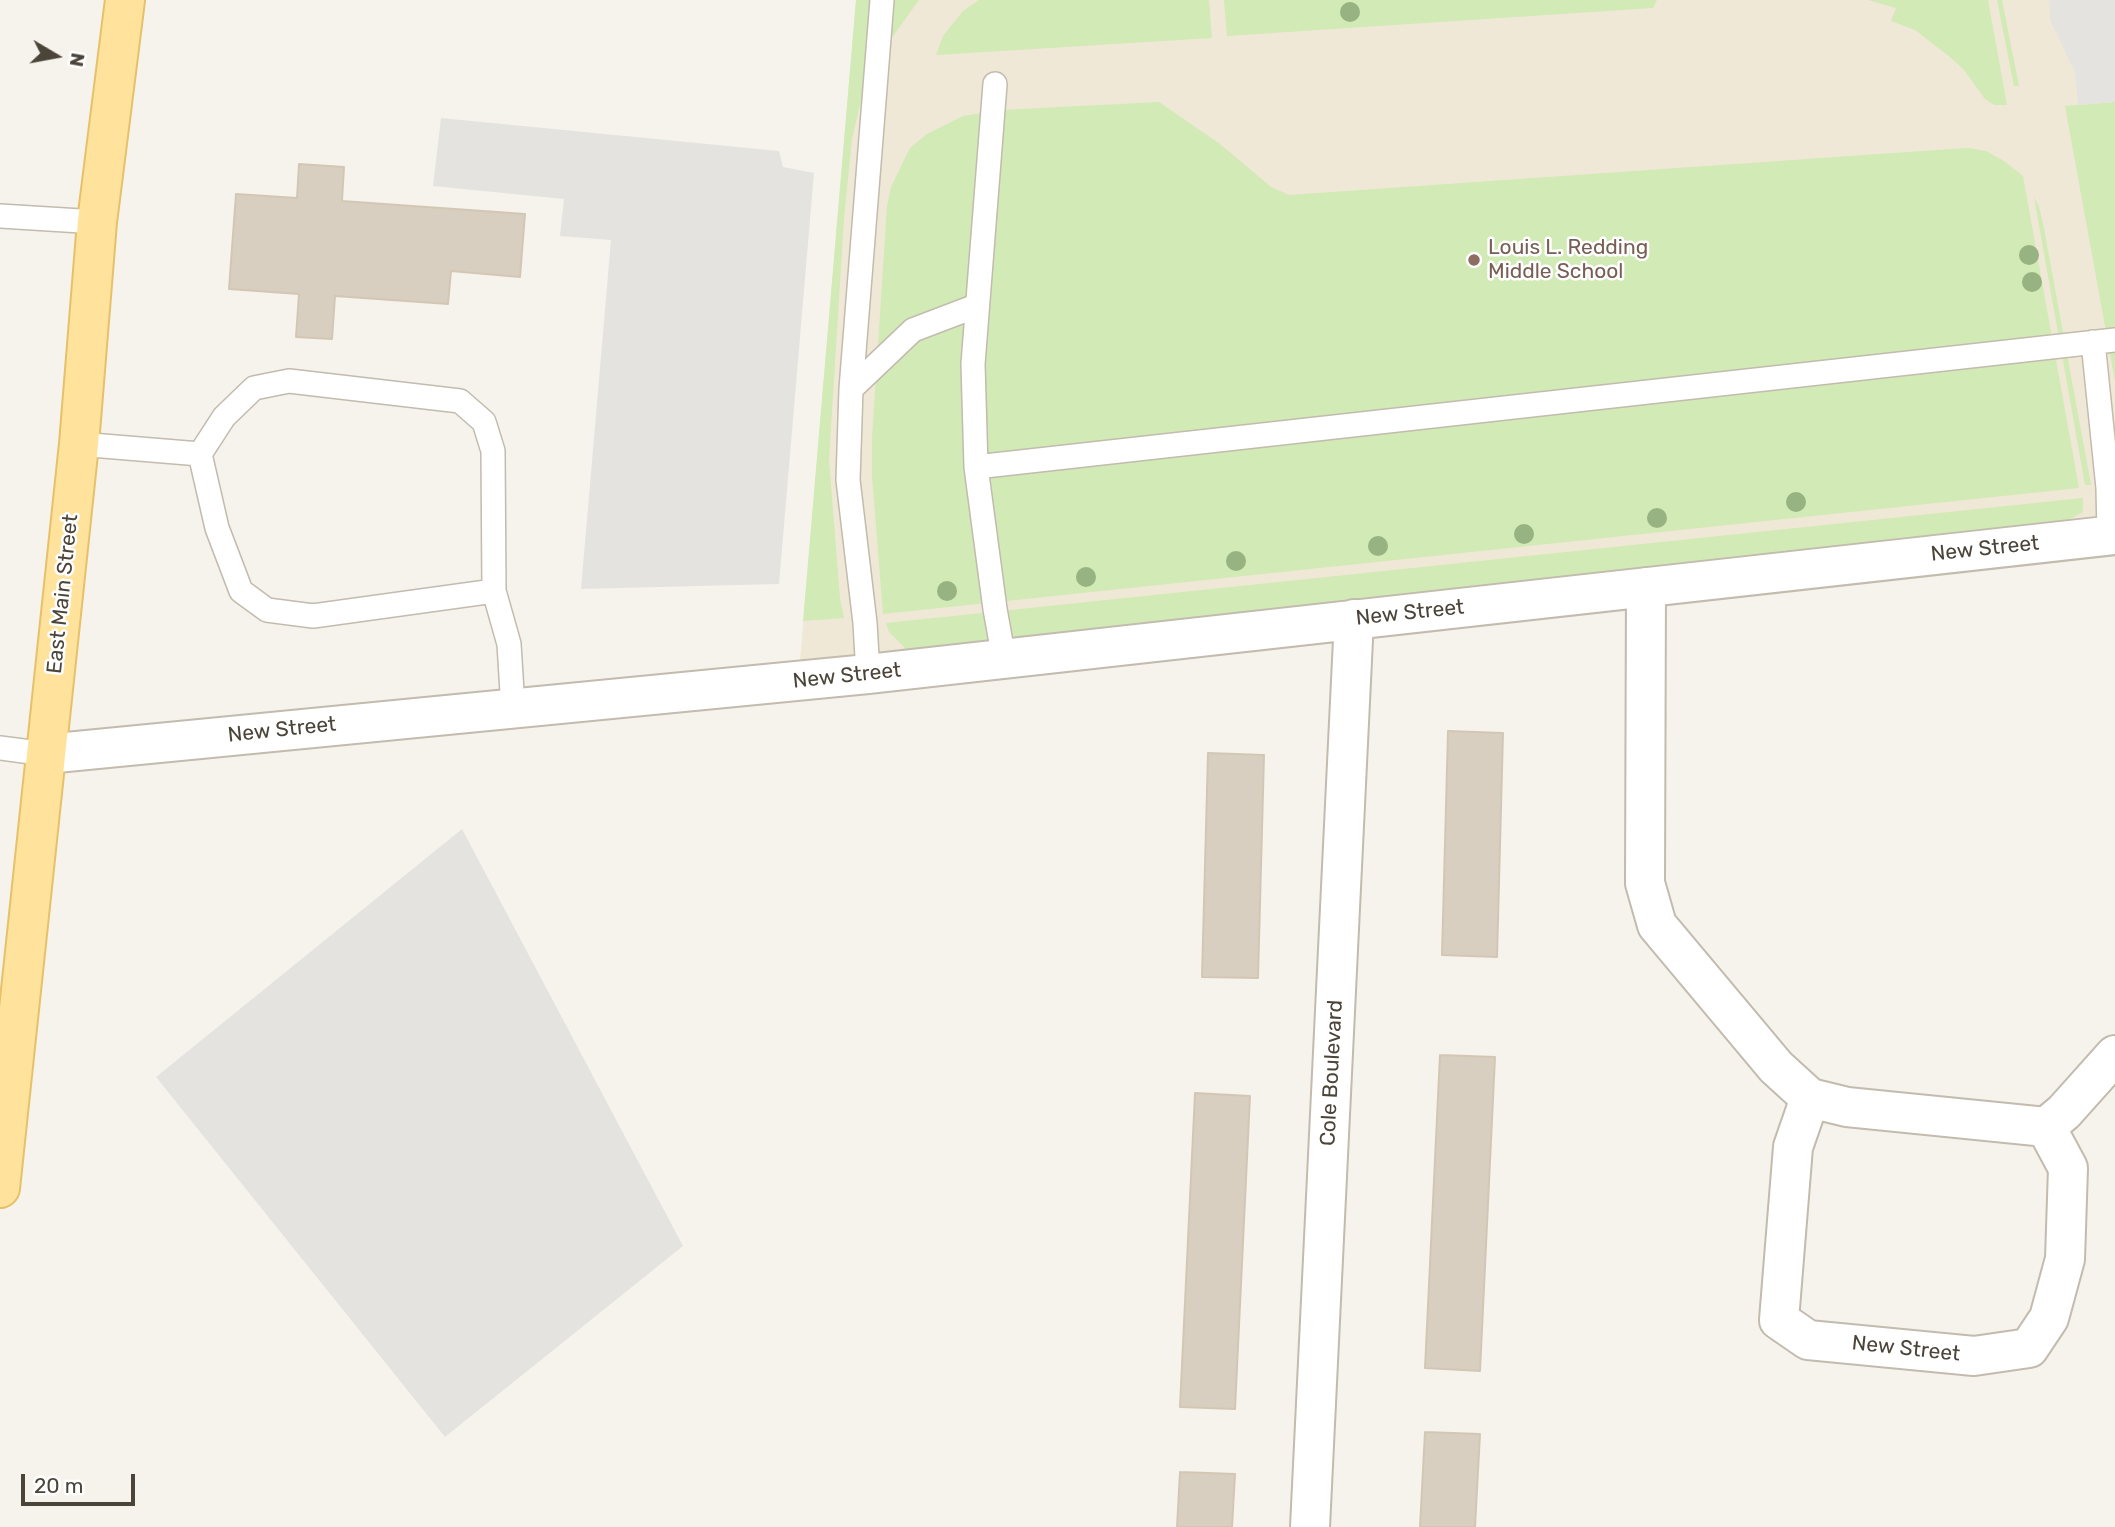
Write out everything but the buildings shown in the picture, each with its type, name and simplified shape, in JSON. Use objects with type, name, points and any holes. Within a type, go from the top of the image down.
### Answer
[{"type":"main road","name":"East Main Street","points":[[0,1188],[79,444],[97,222],[125,0]]},
{"type":"street","name":"New Street","points":[[46,754],[868,674],[2112,535]]},
{"type":"street","points":[[1646,587],[1645,883],[1657,925],[1776,1067],[1810,1098],[1847,1107],[2046,1127],[2064,1112],[2115,1055]]},
{"type":"street","name":"Cole Boulevard","points":[[1310,1527],[1354,620]]},
{"type":"street","name":"New Street","points":[[1810,1098],[1793,1147],[1779,1320],[1808,1339],[1974,1356],[2029,1348],[2049,1318],[2065,1259],[2068,1168],[2046,1127]]},
{"type":"lane","points":[[868,674],[865,623],[848,480],[851,389],[881,0]]},
{"type":"lane","points":[[995,84],[973,364],[976,467],[1004,659]]},
{"type":"lane","points":[[0,216],[97,222]]},
{"type":"lane","points":[[851,389],[913,330],[976,306]]},
{"type":"lane","points":[[976,467],[2104,341],[2112,535]]},
{"type":"lane","points":[[494,591],[313,616],[267,610],[241,591],[217,528],[200,454],[224,417],[254,388],[289,381],[460,401],[484,422],[493,451],[494,591],[509,644],[513,708]]},
{"type":"lane","points":[[79,444],[200,454]]},
{"type":"lane","points":[[0,748],[46,754]]},
{"type":"shaded area","name":"Louis L. Redding Middle School","points":[[856,0],[2115,0],[2115,519],[800,661]]},
{"type":"shaded area","points":[[2049,0],[2115,0],[2115,102],[2078,105],[2075,72],[2050,20]]},
{"type":"shaded area","points":[[441,118],[779,151],[783,167],[814,173],[779,584],[581,589],[611,240],[560,236],[564,199],[433,186]]},
{"type":"shaded area","points":[[462,829],[683,1246],[445,1437],[156,1077]]},
{"type":"green space","points":[[856,0],[919,0],[883,50],[862,96],[852,139],[844,218],[829,459],[840,598],[844,618],[803,621]]},
{"type":"green space","points":[[979,0],[1209,0],[1212,38],[936,55],[943,36],[963,11]]},
{"type":"green space","points":[[1224,0],[1657,0],[1653,8],[1227,36]]},
{"type":"green space","points":[[1868,0],[1988,0],[2007,105],[1994,105],[1985,99],[1964,70],[1950,57],[1915,30],[1891,21],[1896,8]]},
{"type":"green space","points":[[1997,0],[2002,0],[2019,86],[2014,86]]},
{"type":"green space","name":"Louis L. Redding Middle School","points":[[1159,102],[1220,144],[1271,187],[1289,195],[1951,149],[1986,151],[2023,176],[2079,488],[883,614],[872,476],[872,438],[887,206],[891,187],[910,148],[927,134],[963,116],[1001,110]]},
{"type":"green space","points":[[2115,102],[2115,381],[2065,106]]},
{"type":"green space","points":[[2034,197],[2043,223],[2091,485],[2085,485]]},
{"type":"green space","points":[[2083,498],[2083,512],[2061,524],[906,649],[889,632],[886,623]]},
{"type":"place","name":"Louis L. Redding Middle School","points":[[1474,260]]}]
